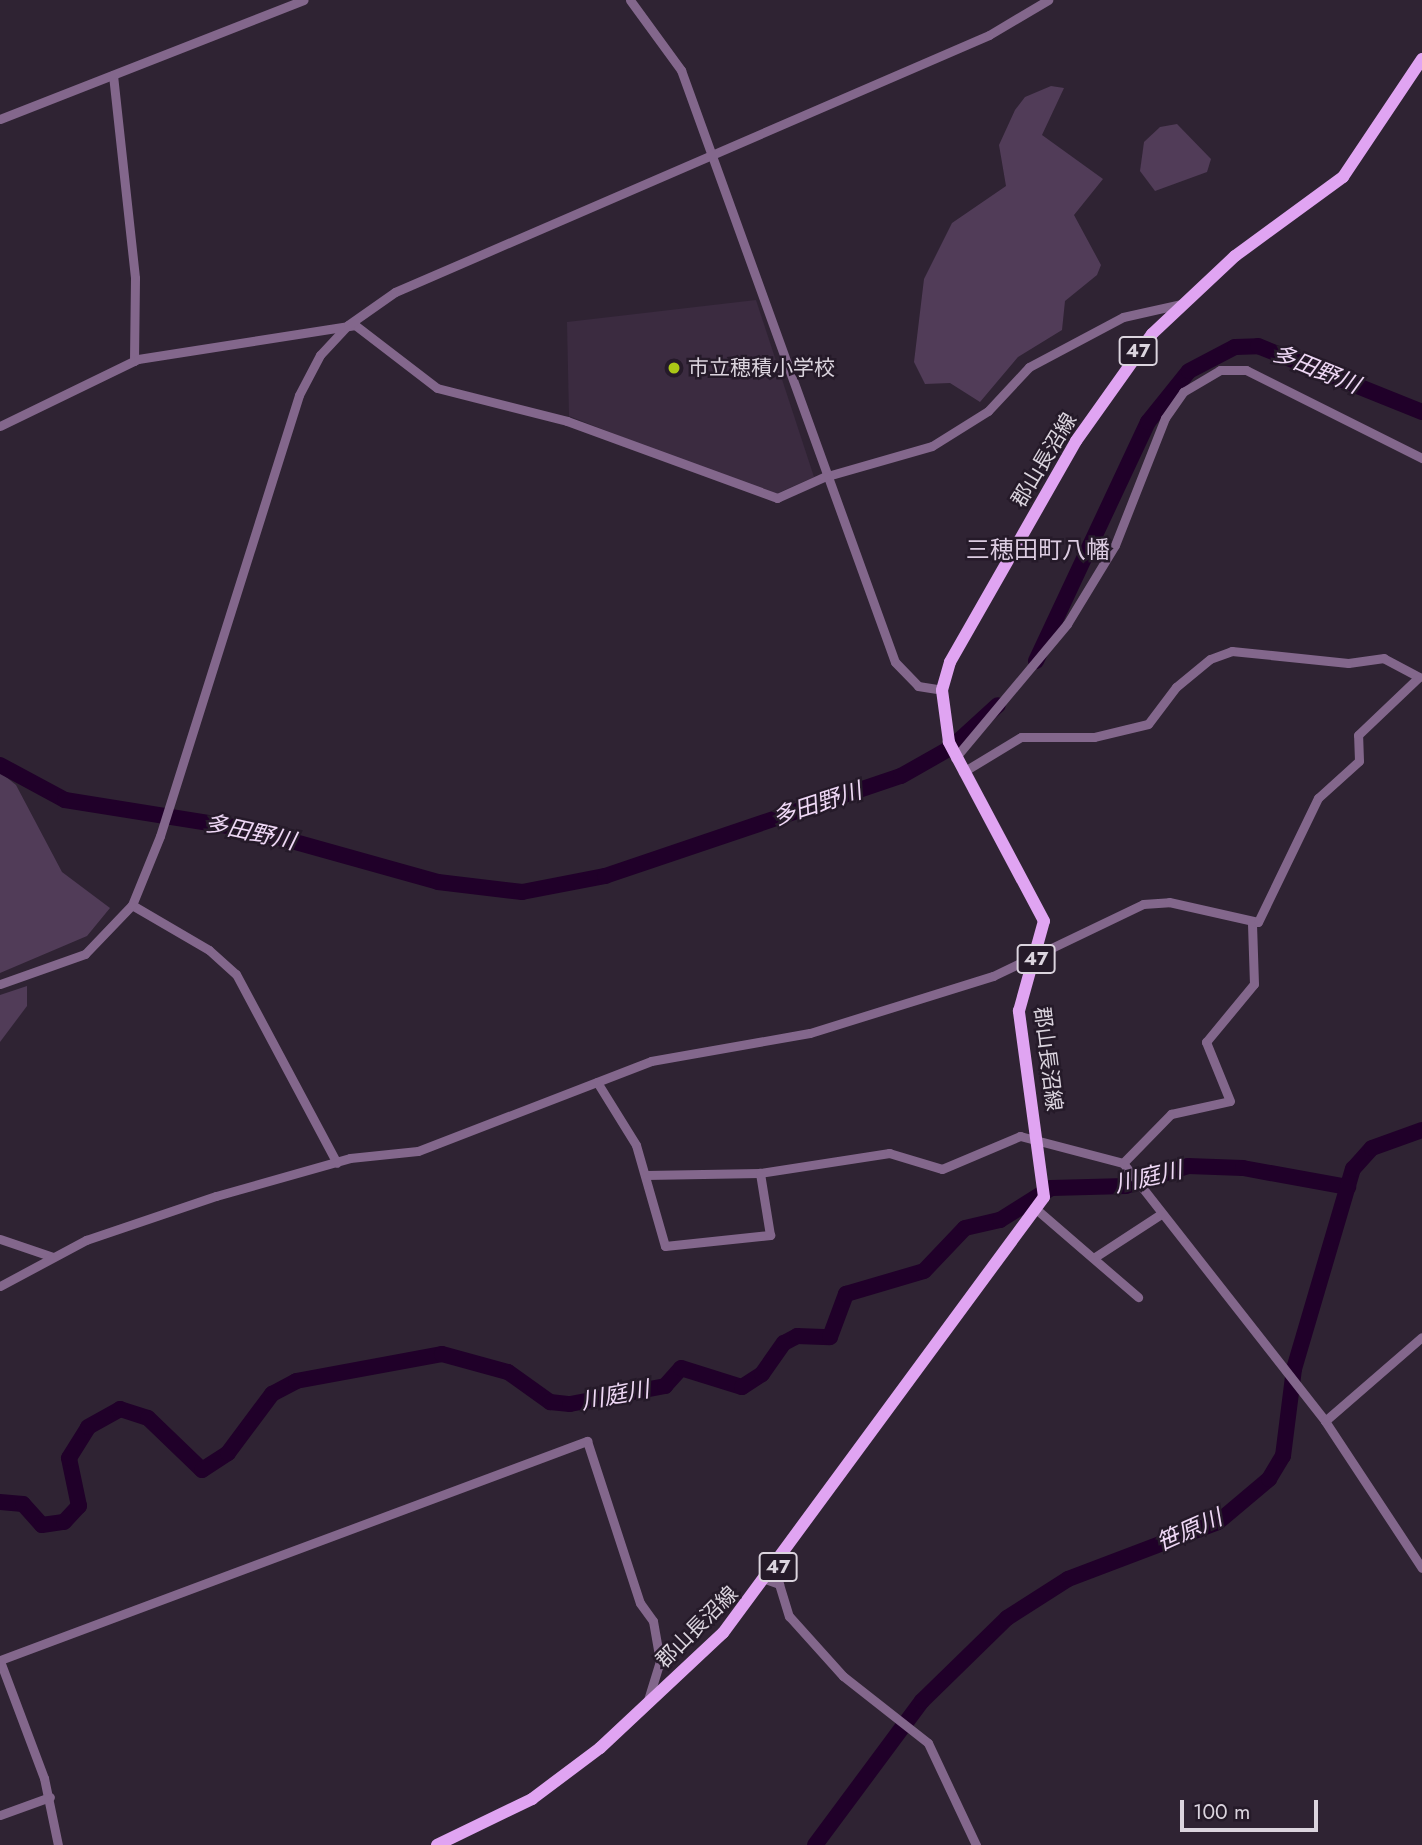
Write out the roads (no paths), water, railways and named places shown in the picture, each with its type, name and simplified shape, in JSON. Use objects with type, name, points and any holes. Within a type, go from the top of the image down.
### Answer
[{"type":"main road","name":"郡山長沼線","points":[[438,1845],[532,1799],[647,1703],[723,1633],[768,1580],[1037,1208],[1044,1179],[1019,1012],[1037,956],[1044,921],[955,758],[943,708],[942,690],[965,626],[1118,377],[1181,304],[1343,177],[1422,59]]},
{"type":"street","points":[[0,119],[303,0]]},
{"type":"street","points":[[630,0],[681,70],[824,477],[899,668],[918,686],[942,690]]},
{"type":"street","points":[[0,984],[85,954],[132,905],[160,836],[174,784],[299,395],[314,364],[348,326],[395,292],[989,35],[1048,0]]},
{"type":"street","points":[[113,75],[135,278],[134,360]]},
{"type":"street","points":[[0,426],[134,360],[348,326],[361,328],[437,388],[567,421],[757,495],[784,497],[824,477],[932,446],[988,411],[1029,367],[1123,317],[1181,304]]},
{"type":"street","points":[[955,758],[1067,624],[1115,545],[1164,418],[1194,385],[1220,370],[1267,376],[1422,457]]},
{"type":"street","points":[[0,1286],[53,1257],[153,1216],[337,1163],[447,1142],[672,1055],[810,1033],[1037,956],[1156,902],[1252,924],[1263,919],[1279,871],[1318,798],[1359,761],[1358,735],[1416,683],[1419,677],[1407,666],[1384,658],[1348,663],[1232,651],[1210,659],[1176,687],[1148,724],[1094,737],[1021,737],[963,772]]},
{"type":"street","points":[[132,905],[209,950],[236,974],[337,1163]]},
{"type":"street","points":[[1126,1167],[1171,1114],[1230,1101],[1206,1042],[1254,984],[1252,924]]},
{"type":"street","points":[[597,1082],[646,1175],[665,1246],[770,1235],[760,1173]]},
{"type":"street","points":[[646,1175],[760,1173],[889,1153],[942,1169],[1013,1137],[1039,1140],[1126,1167],[1325,1421],[1422,1568]]},
{"type":"street","points":[[1037,1208],[1096,1257],[1138,1297]]},
{"type":"street","points":[[1096,1257],[1161,1214]]},
{"type":"street","points":[[0,1239],[53,1257]]},
{"type":"street","points":[[1325,1421],[1422,1337]]},
{"type":"street","points":[[58,1845],[50,1797],[0,1661],[587,1441],[640,1602],[653,1621],[660,1661],[647,1703]]},
{"type":"street","points":[[768,1580],[779,1584],[796,1625],[887,1714],[928,1743],[976,1845]]},
{"type":"street","points":[[0,1815],[50,1797]]},
{"type":"waterway","name":"多田野川","points":[[1036,661],[1148,422],[1189,371],[1235,347],[1258,346],[1422,412]]},
{"type":"waterway","name":"多田野川","points":[[0,765],[65,800],[252,830],[438,882],[522,892],[605,876],[901,776],[952,747],[998,705]]},
{"type":"waterway","name":"笹原川","points":[[815,1845],[922,1701],[1007,1618],[1068,1579],[1218,1522],[1269,1479],[1283,1456],[1294,1369],[1353,1169],[1372,1148],[1422,1130]]},
{"type":"waterway","name":"川庭川","points":[[0,1502],[23,1504],[42,1525],[64,1522],[79,1506],[69,1458],[88,1427],[120,1409],[148,1418],[202,1470],[228,1453],[272,1394],[296,1381],[442,1354],[508,1372],[550,1402],[570,1404],[665,1386],[681,1368],[742,1387],[762,1374],[784,1343],[797,1336],[830,1337],[846,1294],[924,1271],[965,1228],[1000,1220],[1051,1188],[1126,1186],[1188,1166],[1243,1168],[1348,1187]]},
{"type":"place","name":"市立穂積小学校","points":[[674,368]]},
{"type":"district","name":"三穂田町八幡","points":[[1038,550]]}]
